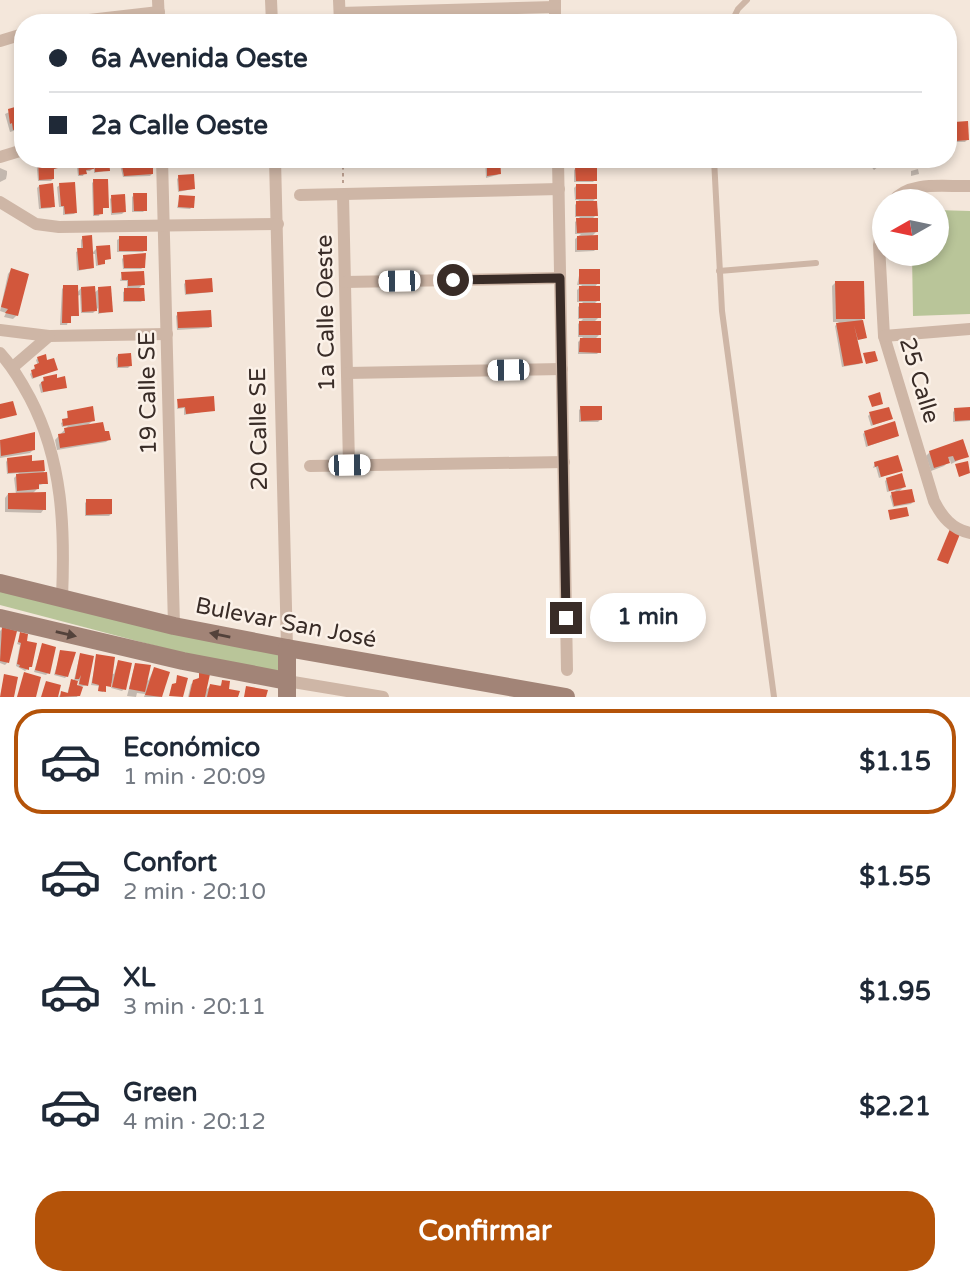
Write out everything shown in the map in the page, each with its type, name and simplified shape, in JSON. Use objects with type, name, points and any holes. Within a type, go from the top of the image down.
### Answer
[{"type":"street","points":[[340,12],[555,3]]},
{"type":"street","points":[[135,14],[159,11]]},
{"type":"street","name":"19 Calle SE","points":[[162,168],[174,626]]},
{"type":"street","name":"20 Calle SE","points":[[275,168],[287,689]]},
{"type":"street","points":[[558,168],[567,670]]},
{"type":"street","points":[[915,189],[970,186]]},
{"type":"street","points":[[300,195],[559,189]]},
{"type":"street","name":"1a Calle Oeste","points":[[343,195],[349,465]]},
{"type":"street","points":[[0,202],[36,224],[60,227],[278,224]]},
{"type":"street","name":"25 Calle","points":[[880,266],[884,336],[934,500],[948,522],[959,531],[970,533]]},
{"type":"street","points":[[345,282],[560,278]]},
{"type":"street","points":[[884,336],[970,329]]},
{"type":"street","points":[[0,330],[49,336],[167,334]]},
{"type":"street","points":[[13,368],[49,336]]},
{"type":"street","points":[[0,353],[13,368],[42,421],[58,479],[63,512],[62,598]]},
{"type":"street","points":[[347,373],[562,369]]},
{"type":"street","points":[[310,466],[564,462]]},
{"type":"street","name":"Bulevar San José","points":[[0,583],[174,626],[287,649],[565,697]]},
{"type":"street","points":[[0,618],[287,689],[383,697]]},
{"type":"lane","points":[[736,14],[747,0]]},
{"type":"lane","points":[[714,168],[722,311],[774,697]]},
{"type":"lane","points":[[719,271],[816,262]]},
{"type":"path","points":[[343,168],[343,195]]},
{"type":"green space","points":[[949,210],[970,211],[970,314],[913,316],[912,266],[949,266]]},
{"type":"green space","points":[[0,578],[286,649],[286,680],[0,605]]},
{"type":"building","points":[[14,107],[14,130],[12,123],[10,124],[8,109]]},
{"type":"building","points":[[968,121],[969,140],[957,141],[957,122]]},
{"type":"building","points":[[38,168],[58,168],[54,169],[54,179],[39,180]]},
{"type":"building","points":[[79,168],[94,168],[86,170],[87,174],[79,175]]},
{"type":"building","points":[[95,168],[110,168],[110,171],[95,172]]},
{"type":"building","points":[[122,168],[153,168],[153,174],[124,176]]},
{"type":"building","points":[[487,168],[501,168],[501,174],[487,176]]},
{"type":"building","points":[[575,168],[597,168],[597,181],[576,181]]},
{"type":"building","points":[[194,174],[195,189],[179,191],[178,175]]},
{"type":"building","points":[[93,179],[108,179],[109,208],[103,208],[103,214],[94,215]]},
{"type":"building","points":[[75,182],[77,213],[65,214],[64,206],[61,206],[59,183]]},
{"type":"building","points":[[53,183],[55,207],[41,208],[39,185]]},
{"type":"building","points":[[576,184],[597,184],[597,199],[576,199]]},
{"type":"building","points":[[133,193],[147,193],[147,211],[134,211]]},
{"type":"building","points":[[125,194],[126,212],[112,213],[111,195]]},
{"type":"building","points":[[179,195],[195,196],[194,208],[178,207]]},
{"type":"building","points":[[576,201],[597,201],[598,216],[576,216]]},
{"type":"building","points":[[576,218],[598,218],[598,232],[577,233]]},
{"type":"building","points":[[92,235],[94,268],[79,270],[77,248],[83,248],[82,236]]},
{"type":"building","points":[[598,235],[598,250],[577,250],[577,236]]},
{"type":"building","points":[[119,236],[147,236],[147,251],[119,251]]},
{"type":"building","points":[[110,245],[111,259],[98,265],[96,246]]},
{"type":"building","points":[[146,253],[145,268],[124,268],[123,255]]},
{"type":"building","points":[[11,268],[29,274],[18,316],[5,313],[8,309],[1,307]]},
{"type":"building","points":[[579,269],[600,269],[600,284],[579,284]]},
{"type":"building","points":[[144,271],[145,285],[128,286],[128,280],[122,280],[121,272]]},
{"type":"building","points":[[212,278],[213,292],[186,294],[185,280]]},
{"type":"building","points":[[835,281],[864,281],[865,319],[836,319]]},
{"type":"building","points":[[63,285],[78,285],[79,316],[71,316],[71,323],[62,323]]},
{"type":"building","points":[[95,286],[97,311],[82,312],[81,287]]},
{"type":"building","points":[[111,286],[113,312],[99,313],[98,287]]},
{"type":"building","points":[[579,286],[600,286],[600,301],[579,301]]},
{"type":"building","points":[[124,288],[144,288],[145,301],[124,301]]},
{"type":"building","points":[[579,303],[601,303],[601,318],[579,318]]},
{"type":"building","points":[[211,310],[212,327],[178,328],[177,312]]},
{"type":"building","points":[[863,320],[867,338],[858,340],[854,325],[863,363],[844,366],[836,323]]},
{"type":"building","points":[[579,321],[601,321],[601,335],[579,335]]},
{"type":"building","points":[[580,338],[601,338],[601,353],[579,352]]},
{"type":"building","points":[[875,351],[878,361],[866,364],[863,353]]},
{"type":"building","points":[[131,353],[132,366],[118,367],[118,354]]},
{"type":"building","points":[[46,354],[47,360],[54,358],[58,370],[33,378],[31,370],[39,363],[37,357]]},
{"type":"building","points":[[57,374],[57,378],[65,376],[67,388],[43,392],[43,377]]},
{"type":"building","points":[[880,392],[883,404],[872,407],[868,396]]},
{"type":"building","points":[[214,396],[215,411],[186,414],[185,407],[178,408],[177,399]]},
{"type":"building","points":[[13,401],[17,415],[0,419],[0,404]]},
{"type":"building","points":[[93,406],[95,421],[63,426],[62,419],[68,418],[67,411]]},
{"type":"building","points":[[580,406],[602,406],[602,420],[581,421]]},
{"type":"building","points":[[889,407],[893,419],[873,425],[869,412]]},
{"type":"building","points":[[970,407],[970,420],[955,421],[954,408]]},
{"type":"building","points":[[895,421],[899,436],[868,446],[864,431]]},
{"type":"building","points":[[103,422],[111,440],[60,448],[58,434],[65,433],[64,428]]},
{"type":"building","points":[[35,432],[35,450],[1,456],[0,440]]},
{"type":"building","points":[[963,439],[969,457],[955,461],[953,456],[948,457],[950,463],[934,468],[929,451]]},
{"type":"building","points":[[32,455],[32,461],[44,460],[45,471],[8,473],[7,458]]},
{"type":"building","points":[[898,455],[903,471],[881,477],[874,462]]},
{"type":"building","points":[[968,461],[970,473],[959,477],[955,464]]},
{"type":"building","points":[[47,472],[48,484],[39,484],[39,489],[17,491],[16,474]]},
{"type":"building","points":[[902,473],[906,487],[889,491],[886,478]]},
{"type":"building","points":[[912,489],[915,502],[894,506],[891,492]]},
{"type":"building","points":[[46,492],[46,510],[8,509],[8,493]]},
{"type":"building","points":[[86,499],[112,499],[112,514],[86,515]]},
{"type":"building","points":[[907,507],[909,516],[890,520],[888,510]]},
{"type":"building","points":[[950,529],[960,534],[948,564],[937,560]]},
{"type":"building","points":[[2,627],[17,631],[9,663],[0,661]]},
{"type":"building","points":[[20,632],[28,634],[27,641],[37,643],[29,670],[17,664]]},
{"type":"building","points":[[42,643],[56,647],[50,674],[35,670]]},
{"type":"building","points":[[60,650],[76,652],[68,677],[55,674]]},
{"type":"building","points":[[80,653],[94,656],[88,686],[79,684],[81,675],[79,679],[75,679]]},
{"type":"building","points":[[96,654],[115,657],[111,687],[106,686],[106,692],[98,691],[99,685],[92,683]]},
{"type":"building","points":[[118,660],[132,663],[126,690],[112,687]]},
{"type":"building","points":[[135,663],[151,665],[145,692],[129,689]]},
{"type":"building","points":[[154,667],[170,672],[162,697],[145,695]]},
{"type":"building","points":[[24,672],[41,677],[36,697],[17,697]]},
{"type":"building","points":[[199,672],[210,674],[205,697],[189,697],[193,680],[199,678]]},
{"type":"building","points":[[4,674],[18,677],[14,697],[0,697]]},
{"type":"building","points":[[177,675],[188,678],[183,697],[169,696]]},
{"type":"building","points":[[71,679],[78,681],[77,685],[83,687],[80,696],[60,697],[61,691],[68,693]]},
{"type":"building","points":[[222,680],[230,681],[229,689],[240,691],[238,697],[207,697],[210,684],[221,686]]},
{"type":"building","points":[[46,681],[61,685],[58,697],[41,697]]},
{"type":"building","points":[[246,686],[268,690],[266,697],[244,697]]},
{"type":"route","points":[[453,280],[560,278],[566,618]]}]
